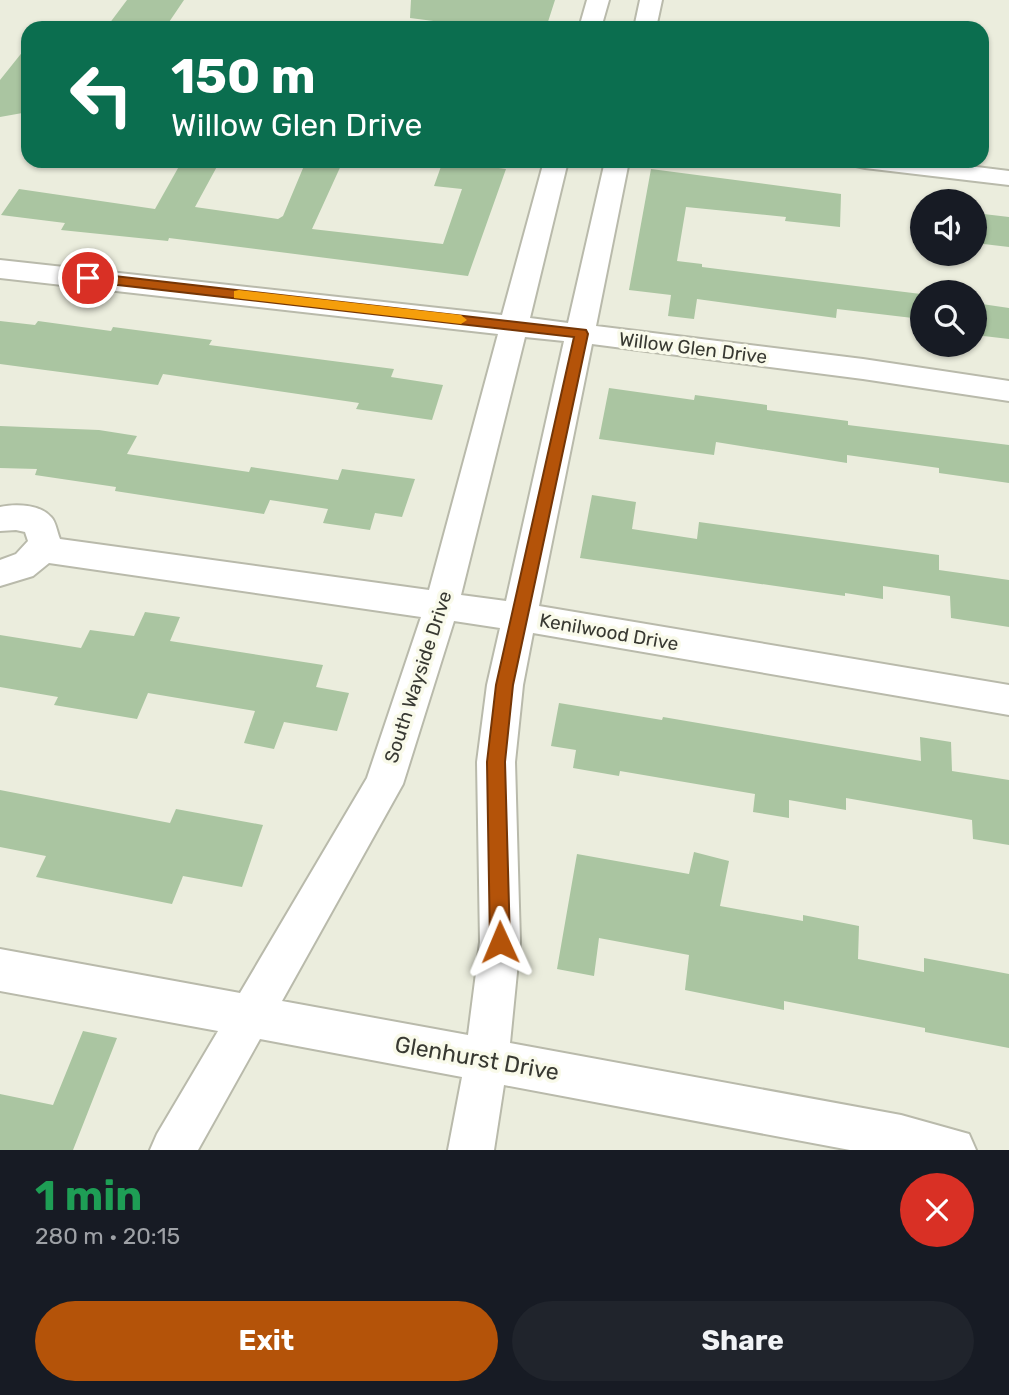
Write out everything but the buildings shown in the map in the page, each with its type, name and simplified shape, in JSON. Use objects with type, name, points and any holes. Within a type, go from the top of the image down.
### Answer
[{"type":"street","points":[[592,21],[598,0]]},
{"type":"street","points":[[646,21],[651,0]]},
{"type":"street","name":"South Wayside Drive","points":[[173,1150],[384,784],[442,606],[554,168]]},
{"type":"street","points":[[471,1150],[487,1060],[500,942],[496,762],[505,685],[616,168]]},
{"type":"street","points":[[924,168],[1009,178]]},
{"type":"street","name":"Willow Glen Drive","points":[[0,269],[582,334],[863,369],[1009,391]]},
{"type":"street","points":[[0,519],[21,517],[39,525],[44,541],[41,550],[23,566],[0,573]]},
{"type":"street","name":"Kenilwood Drive","points":[[41,550],[520,617],[1009,700]]},
{"type":"street","name":"Glenhurst Drive","points":[[0,970],[901,1137],[953,1150]]},
{"type":"slow traffic","points":[[239,294],[461,320]]},
{"type":"route","points":[[88,278],[582,334],[505,685],[496,762],[500,942]]}]
